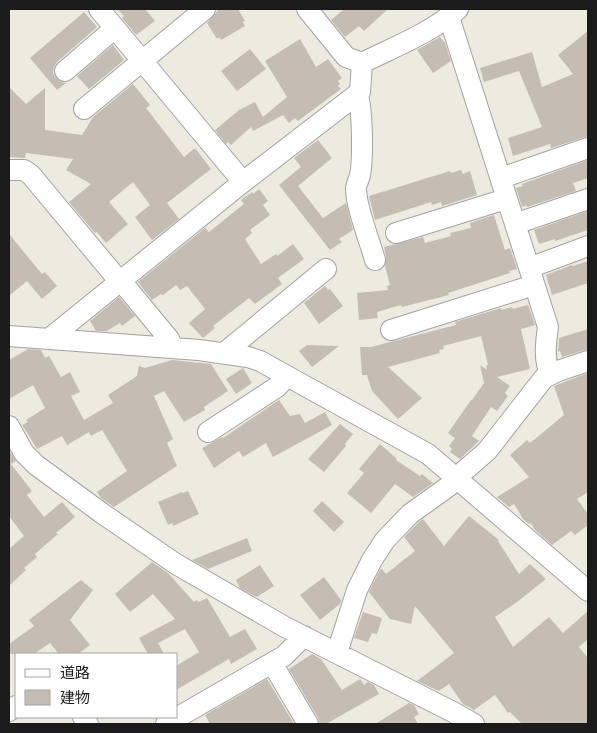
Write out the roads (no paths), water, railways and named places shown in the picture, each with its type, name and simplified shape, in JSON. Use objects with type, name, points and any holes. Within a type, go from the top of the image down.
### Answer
[{"type":"street","points":[[99,9],[244,182]]},
{"type":"street","points":[[84,109],[205,9]]},
{"type":"street","points":[[307,9],[346,57],[362,63],[454,13],[506,199],[548,328],[546,355],[548,370],[551,374]]},
{"type":"street","points":[[64,71],[116,28]]},
{"type":"street","points":[[50,338],[244,182],[360,92],[362,63]]},
{"type":"street","points":[[357,94],[361,112],[361,164],[356,188],[357,199],[375,260]]},
{"type":"street","points":[[501,178],[588,148]]},
{"type":"street","points":[[9,170],[24,170],[31,175],[132,294],[173,348]]},
{"type":"street","points":[[396,233],[506,199]]},
{"type":"street","points":[[515,224],[588,199]]},
{"type":"street","points":[[391,330],[532,277],[588,246]]},
{"type":"street","points":[[224,353],[326,269]]},
{"type":"street","points":[[9,336],[173,348],[224,353],[254,359],[428,454],[588,591]]},
{"type":"street","points":[[338,653],[357,590],[372,560],[385,540],[410,514],[442,492],[487,450],[538,384],[551,374],[588,361]]},
{"type":"street","points":[[208,432],[277,387],[287,376]]},
{"type":"street","points":[[9,426],[24,452],[36,466],[102,514],[184,568],[256,611],[474,724]]},
{"type":"street","points":[[166,724],[193,718],[284,656],[304,636]]},
{"type":"street","points":[[272,663],[308,724]]}]
